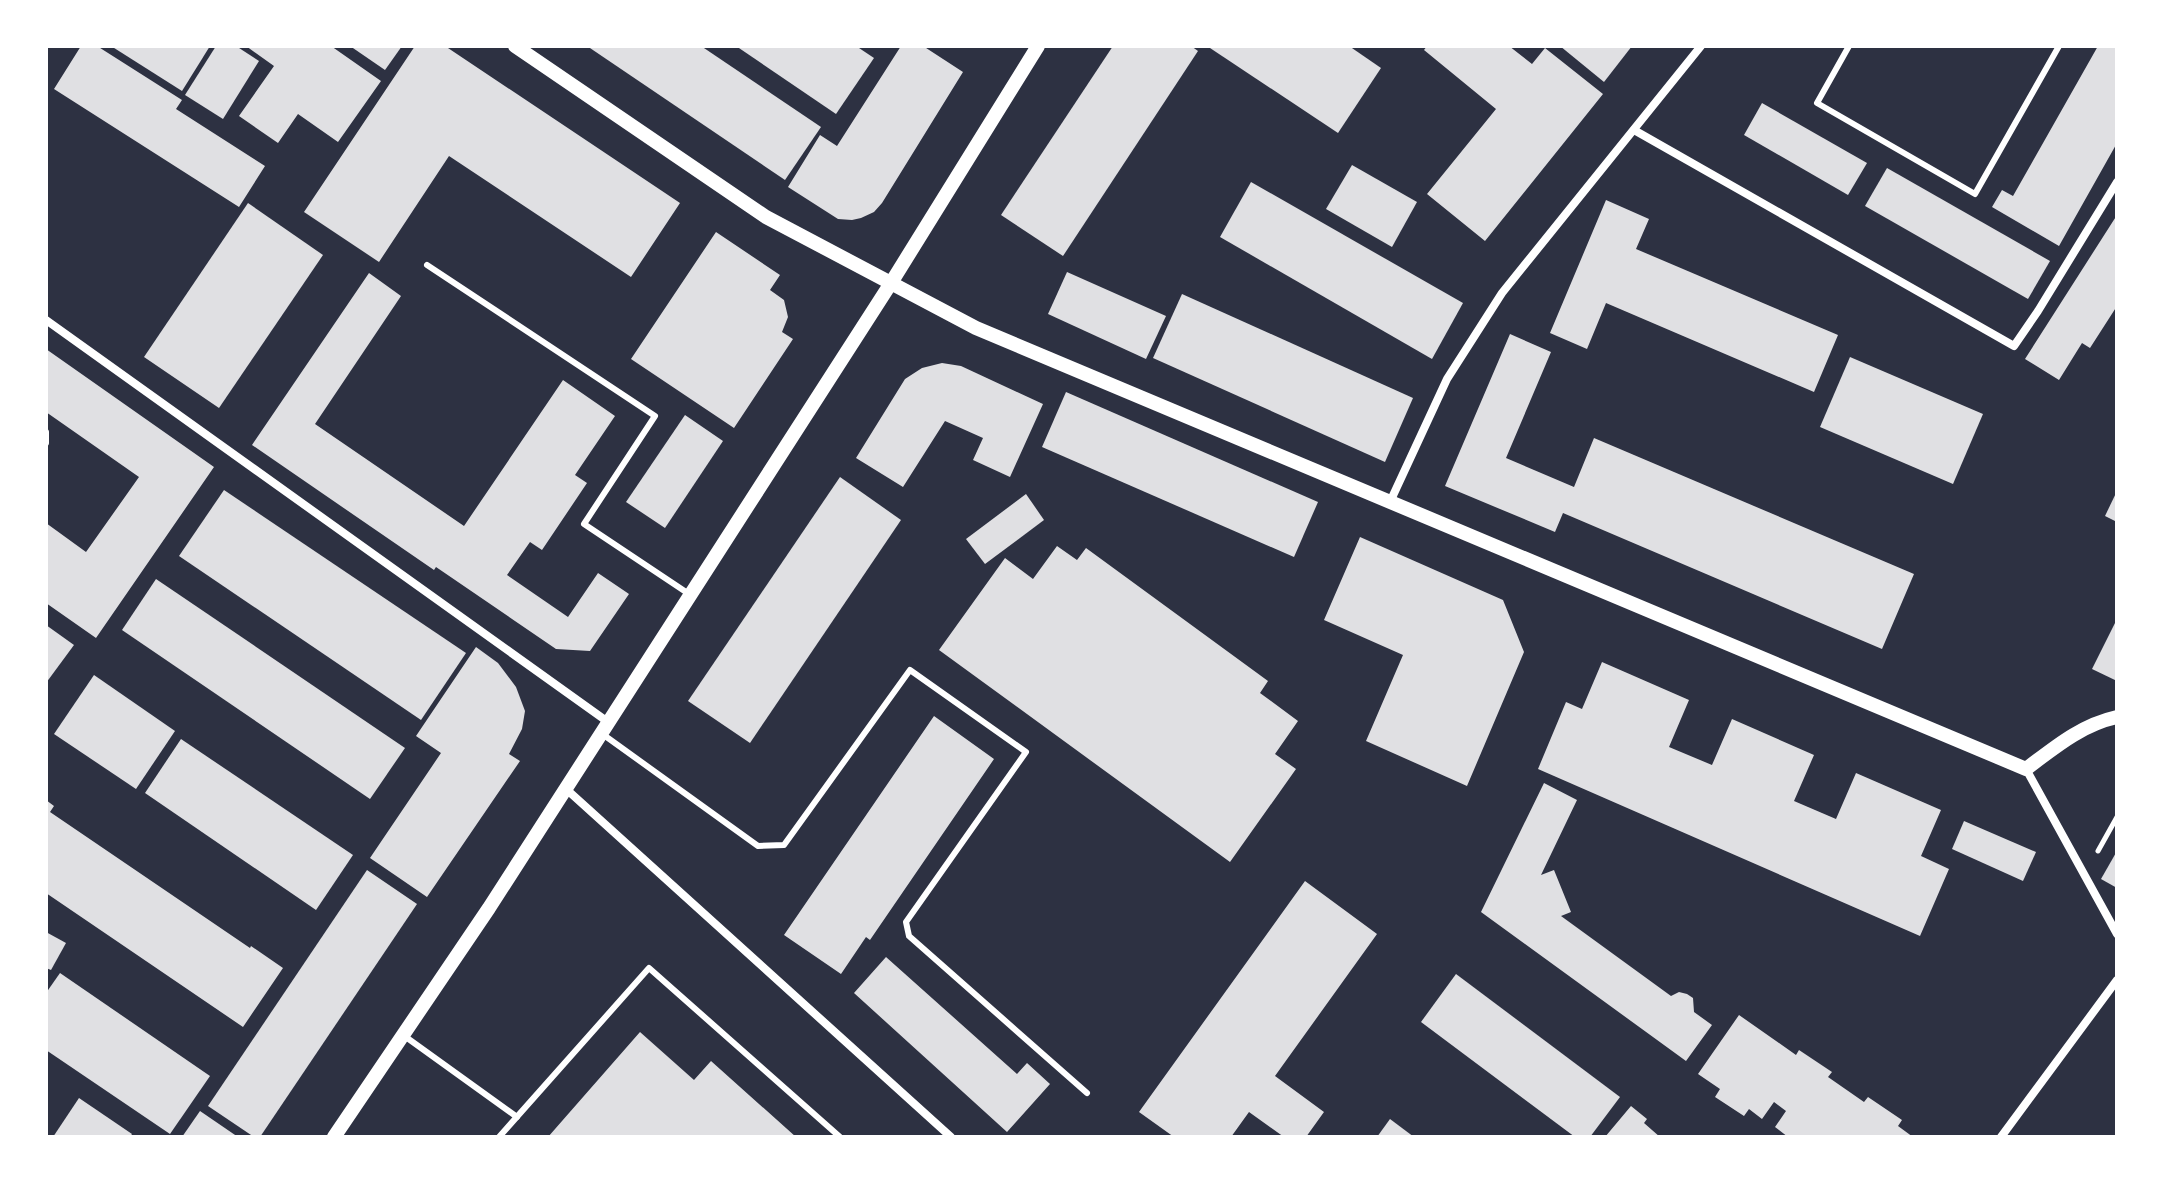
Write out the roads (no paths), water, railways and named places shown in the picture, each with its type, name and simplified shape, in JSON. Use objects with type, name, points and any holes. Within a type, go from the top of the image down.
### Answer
[{"type":"street","points":[[515,46],[766,217],[976,328],[2026,769],[2117,934]]},
{"type":"street","points":[[334,1137],[489,908],[891,283],[1038,46]]},
{"type":"street","points":[[1390,502],[1447,379],[1502,293],[1701,46]]},
{"type":"street","points":[[1634,130],[2014,346],[2117,182]]},
{"type":"street","points":[[46,320],[604,728]]},
{"type":"street","points":[[2026,769],[2069,736],[2099,721],[2117,717]]},
{"type":"street","points":[[565,788],[951,1137]]},
{"type":"street","points":[[2001,1137],[2117,980]]},
{"type":"lane","points":[[1849,46],[1817,103],[1975,194],[2059,46]]},
{"type":"lane","points":[[427,265],[655,416],[584,524],[690,594]]},
{"type":"lane","points":[[46,432],[46,443]]},
{"type":"lane","points":[[604,728],[758,846],[784,845],[910,670],[1026,752],[906,922],[909,936],[1087,1093]]},
{"type":"lane","points":[[499,1137],[649,968],[840,1137]]},
{"type":"lane","points":[[403,1035],[517,1117]]}]
